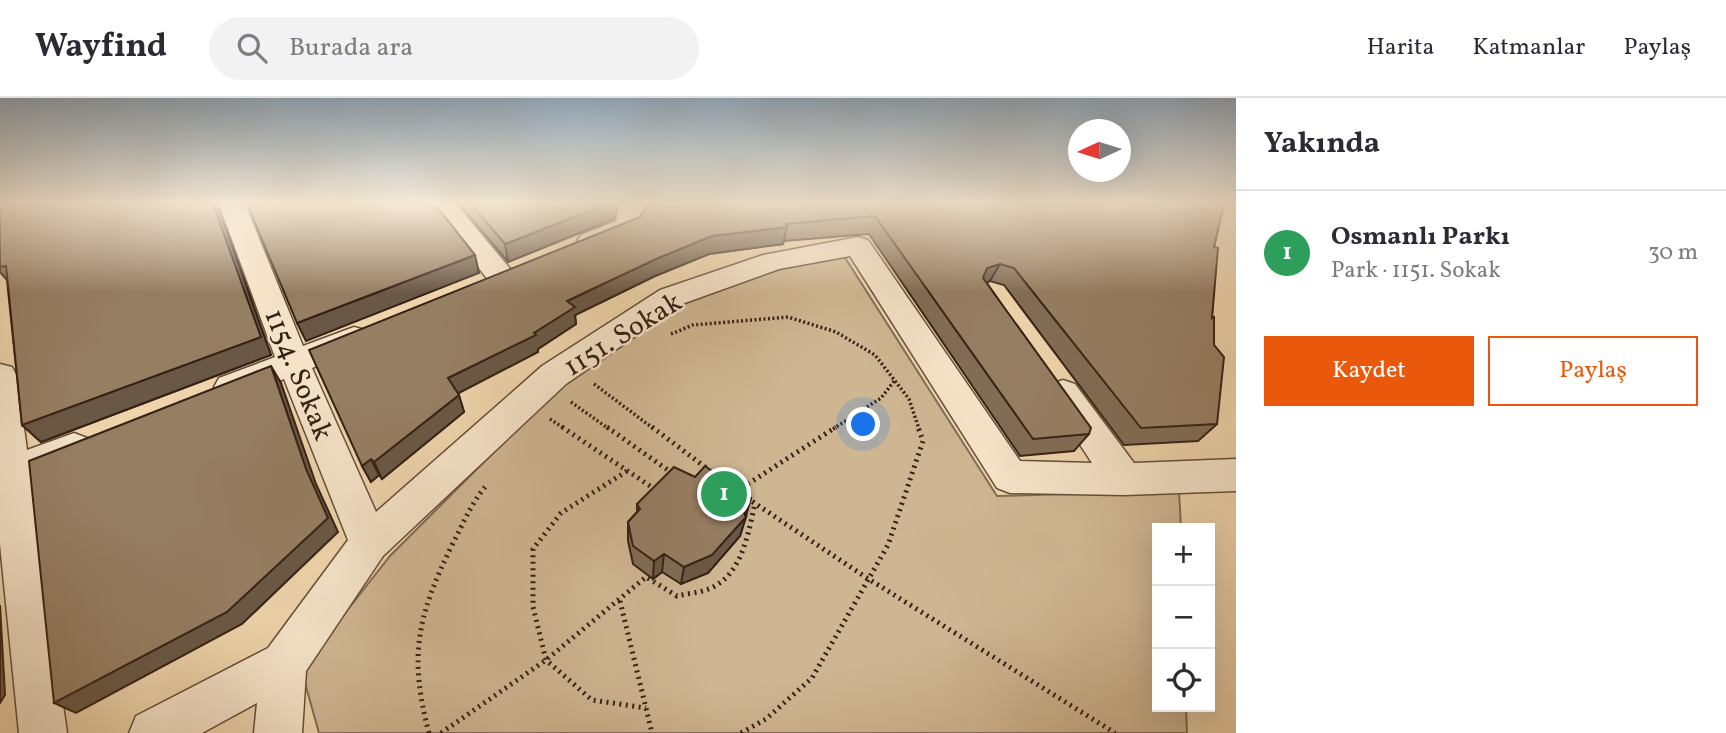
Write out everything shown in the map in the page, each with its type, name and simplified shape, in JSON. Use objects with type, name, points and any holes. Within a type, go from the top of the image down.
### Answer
[{"type":"street","name":"1154. Sokak","points":[[243,234],[293,362],[369,543]]},
{"type":"street","points":[[466,234],[502,277]]},
{"type":"street","points":[[565,252],[610,234]]},
{"type":"street","name":"1151. Sokak","points":[[284,664],[369,543],[554,374],[671,297],[773,261],[858,246],[1010,477],[1124,479],[1236,475]]},
{"type":"street","points":[[204,397],[379,327]]},
{"type":"street","points":[[1046,370],[1124,479]]},
{"type":"street","points":[[0,376],[6,474],[34,728]]},
{"type":"street","points":[[6,474],[101,437]]},
{"type":"street","points":[[153,733],[284,664]]},
{"type":"street","points":[[278,733],[284,664]]},
{"type":"path","points":[[666,337],[693,325],[789,317],[836,332],[875,355],[895,380],[909,399],[923,441],[888,545],[812,678],[766,719],[741,733]]},
{"type":"path","points":[[586,390],[603,377]]},
{"type":"path","points":[[737,491],[881,398],[895,380]]},
{"type":"path","points":[[594,384],[715,475]]},
{"type":"path","points":[[541,426],[577,395]]},
{"type":"path","points":[[570,401],[680,478]]},
{"type":"path","points":[[549,418],[660,493]]},
{"type":"path","points":[[627,471],[561,513],[533,549],[533,607],[546,660],[592,700],[646,708]]},
{"type":"path","points":[[429,733],[421,702],[416,662],[425,607],[476,498],[492,477]]},
{"type":"path","points":[[726,483],[867,578],[1115,733]]},
{"type":"path","points":[[441,733],[546,660],[646,577],[677,596],[713,587],[730,574],[740,556],[755,504]]},
{"type":"path","points":[[620,601],[652,733]]},
{"type":"shaded area","points":[[844,256],[997,496],[1179,491],[1181,523],[1152,523],[1152,712],[1186,712],[1187,733],[319,733],[301,669],[390,556],[587,359],[681,298],[795,265]]},
{"type":"building","points":[[0,234],[224,234],[261,337],[22,425],[6,266],[0,267]]},
{"type":"building","points":[[259,234],[458,234],[475,255],[297,323]]},
{"type":"building","points":[[496,234],[531,234],[505,244]]},
{"type":"building","points":[[599,234],[732,234],[712,236],[567,301],[575,307],[534,333],[536,335],[448,378],[459,395],[374,462],[371,459],[362,466],[309,350]]},
{"type":"building","points":[[887,234],[1217,234],[1214,247],[1218,248],[1212,318],[1214,317],[1214,345],[1224,357],[1217,424],[1141,428],[1014,268],[1000,264],[987,268],[983,278],[1091,428],[1089,434],[1033,439]]},
{"type":"building","points":[[271,366],[306,469],[328,518],[227,612],[54,703],[29,461]]},
{"type":"building","points":[[705,466],[751,498],[742,508],[746,517],[712,555],[684,567],[664,554],[654,561],[633,546],[628,522],[640,509],[637,504],[674,467],[695,477]]},
{"type":"place","name":"Osmanlı Parkı","points":[[724,494]]}]
